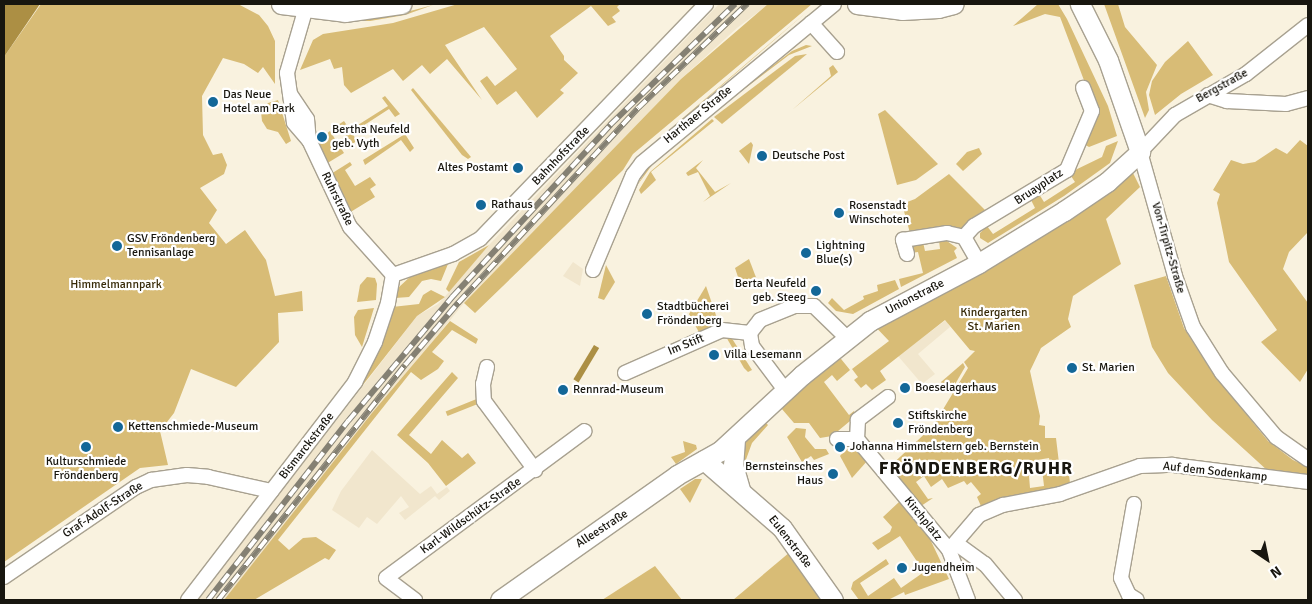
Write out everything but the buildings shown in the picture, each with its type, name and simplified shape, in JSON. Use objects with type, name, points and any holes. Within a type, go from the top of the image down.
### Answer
[{"type":"main road","points":[[281,4],[345,12],[401,4]]},
{"type":"main road","points":[[857,4],[902,10],[938,8],[954,4]]},
{"type":"main road","name":"Von-Tirpitz-Straße","points":[[1080,4],[1108,60],[1140,152]]},
{"type":"main road","name":"Unionstraße","points":[[704,460],[735,439],[785,390],[847,338],[885,313],[979,263],[1100,187],[1140,152]]},
{"type":"main road","points":[[735,439],[733,465],[740,490]]},
{"type":"main road","name":"Eulenstraße","points":[[704,460],[709,468],[740,490],[782,528],[833,600]]},
{"type":"main road","name":"Alleestraße","points":[[500,600],[677,475],[704,460]]},
{"type":"street","name":"Bahnhofstraße","points":[[392,275],[453,254],[480,239],[706,4]]},
{"type":"street","name":"Harthaer Straße","points":[[594,270],[634,176],[642,163],[834,4]]},
{"type":"street","name":"Ruhrstraße","points":[[306,6],[289,61],[290,93],[307,119],[309,140],[350,227],[392,275]]},
{"type":"street","points":[[811,22],[836,52]]},
{"type":"street","name":"Bergstraße","points":[[1140,152],[1175,115],[1208,94],[1246,74],[1308,25]]},
{"type":"street","name":"Bruayplatz","points":[[964,236],[984,220],[1067,170],[1092,112],[1083,88]]},
{"type":"street","points":[[1208,94],[1227,101],[1286,104],[1308,98]]},
{"type":"street","name":"Von-Tirpitz-Straße","points":[[1140,152],[1175,276],[1193,327],[1222,373],[1276,438],[1308,458]]},
{"type":"street","points":[[907,254],[903,240],[927,234],[964,236],[979,263]]},
{"type":"street","name":"Bismarckstraße","points":[[188,600],[347,394],[365,365],[388,303],[392,275]]},
{"type":"street","points":[[785,390],[752,346],[750,333],[762,319],[806,305],[821,310],[847,338]]},
{"type":"street","name":"Im Stift","points":[[625,373],[722,330],[750,333]]},
{"type":"street","points":[[487,367],[483,384],[484,401],[535,470]]},
{"type":"street","points":[[837,439],[857,439],[858,420],[888,397]]},
{"type":"street","name":"Karl-Wildschütz-Straße","points":[[415,600],[386,578],[535,470],[585,431]]},
{"type":"street","name":"Kirchplatz","points":[[857,439],[953,547]]},
{"type":"street","name":"Auf dem Sodenkamp","points":[[953,547],[979,515],[1003,505],[1060,494],[1140,466],[1173,465],[1308,482]]},
{"type":"street","name":"Graf-Adolf-Straße","points":[[4,577],[136,487],[151,480],[194,476],[271,491]]},
{"type":"street","points":[[1134,504],[1121,578],[1128,595],[1137,600]]},
{"type":"street","points":[[953,547],[968,600]]},
{"type":"street","points":[[953,547],[985,564],[1015,600]]},
{"type":"shaded area","points":[[4,4],[40,4],[4,57]]},
{"type":"shaded area","points":[[719,4],[769,4],[737,28],[681,79],[464,303],[224,600],[198,600],[417,316],[438,304],[489,245]]},
{"type":"shaded area","points":[[573,262],[583,269],[580,286],[563,276]]},
{"type":"shaded area","points":[[946,320],[950,327],[918,354],[935,374],[922,384],[898,356]]},
{"type":"shaded area","points":[[594,345],[599,348],[579,382],[573,379]]},
{"type":"shaded area","points":[[372,450],[420,494],[431,486],[437,494],[447,487],[450,491],[439,500],[435,496],[405,520],[399,513],[409,507],[401,496],[377,524],[367,517],[359,528],[332,510],[341,491]]},
{"type":"green space","name":"Himmelmannpark","points":[[41,4],[238,4],[259,15],[268,26],[275,41],[275,84],[263,67],[258,73],[244,64],[223,58],[202,96],[203,135],[213,155],[222,153],[227,165],[224,174],[200,188],[217,210],[209,223],[226,244],[245,230],[266,260],[275,296],[302,291],[303,311],[278,313],[279,342],[236,387],[191,369],[174,413],[160,431],[168,465],[140,468],[4,562],[4,57]]},
{"type":"green space","points":[[458,4],[620,4],[617,7],[620,11],[612,17],[616,22],[608,26],[591,6],[550,36],[564,56],[564,60],[578,73],[560,90],[564,93],[537,118],[516,91],[497,105],[480,81],[487,76],[495,86],[517,69],[484,27],[445,45],[482,100],[447,59],[430,74],[422,65],[403,81],[393,69],[351,93],[344,85],[342,67],[334,69],[330,59],[300,70],[313,40],[323,34],[393,23]]},
{"type":"green space","points":[[768,4],[812,4],[633,154],[623,170],[475,313],[464,303],[681,79]]},
{"type":"green space","points":[[1038,4],[1058,4],[1067,19],[1108,106],[1117,136],[1089,147],[1082,143],[1096,112],[1060,17],[1045,14],[1013,26]]},
{"type":"green space","points":[[1104,4],[1118,4],[1125,27],[1157,65],[1146,92],[1149,110],[1145,118]]},
{"type":"green space","points":[[433,5],[405,15],[370,21],[341,21],[391,16]]},
{"type":"green space","points":[[809,10],[639,157],[597,240],[634,160]]},
{"type":"green space","points":[[1188,41],[1213,75],[1181,94],[1155,115],[1149,95],[1152,81],[1165,62]]},
{"type":"green space","points":[[806,45],[812,46],[789,55],[706,118],[655,161],[636,187],[650,164],[702,119],[792,51]]},
{"type":"green space","points":[[807,54],[722,124],[714,117],[795,56]]},
{"type":"green space","points":[[833,65],[838,72],[792,110],[831,76],[829,68]]},
{"type":"green space","points":[[413,88],[471,157],[468,159],[462,155],[411,90]]},
{"type":"green space","points":[[385,96],[400,114],[395,117],[389,109],[352,133],[357,141],[352,144],[338,125],[344,121],[350,130],[388,106],[382,98]]},
{"type":"green space","points":[[278,100],[291,141],[286,144],[278,132],[267,129],[262,121],[261,112],[268,103]]},
{"type":"green space","points":[[885,110],[938,164],[916,180],[897,185],[878,114]]},
{"type":"green space","points":[[712,119],[714,121],[651,172],[656,180],[641,194],[639,190],[650,172]]},
{"type":"green space","points":[[330,131],[344,153],[321,167],[311,145]]},
{"type":"green space","points":[[405,134],[414,148],[410,152],[401,140],[365,165],[363,160]]},
{"type":"green space","points":[[1300,140],[1308,146],[1308,232],[1289,252],[1283,269],[1308,303],[1308,369],[1300,382],[1261,342],[1277,330],[1229,262],[1217,203],[1220,194],[1213,190],[1231,160],[1243,164],[1255,162],[1276,148],[1287,154]]},
{"type":"green space","points":[[1118,141],[1110,163],[1064,196],[988,243],[980,238],[980,233],[987,226],[993,234],[1035,208],[1031,200],[1039,194],[1044,202],[1075,182],[1069,173],[1102,157],[1106,146]]},
{"type":"green space","points":[[751,142],[753,145],[749,164],[739,151]]},
{"type":"green space","points":[[979,148],[982,154],[963,171],[956,164],[967,152]]},
{"type":"green space","points":[[703,160],[696,168],[715,192],[731,183],[703,202],[710,196],[698,172],[688,176],[686,173]]},
{"type":"green space","points":[[350,162],[352,165],[345,170],[355,186],[370,177],[376,185],[370,189],[375,197],[344,216],[326,177]]},
{"type":"green space","name":"Kindergarten St. Marien","points":[[1128,163],[1140,187],[1106,219],[1121,264],[1073,296],[1068,319],[1071,327],[1041,348],[1030,371],[1040,416],[1039,425],[1045,426],[1045,438],[1056,438],[1059,463],[1050,464],[1049,458],[1037,460],[1034,475],[1029,476],[1030,488],[1044,486],[1042,469],[1062,467],[1063,476],[1069,475],[1070,483],[1080,481],[984,513],[977,497],[981,494],[971,482],[967,485],[964,481],[948,488],[942,479],[931,487],[924,476],[916,482],[928,499],[933,498],[918,508],[885,471],[933,426],[968,368],[964,362],[975,351],[970,350],[945,320],[880,371],[886,380],[872,390],[866,384],[861,388],[854,380],[858,377],[852,369],[889,341],[870,321]]},
{"type":"green space","points":[[949,174],[987,212],[960,230],[953,227],[910,233],[902,204],[915,199]]},
{"type":"green space","points":[[944,239],[957,248],[954,251],[957,258],[901,287],[899,279],[923,273],[918,252],[911,253],[912,245],[923,242],[925,251],[940,249],[939,240]]},
{"type":"green space","points":[[489,245],[449,292],[446,289],[459,262]]},
{"type":"green space","points":[[749,259],[757,280],[742,289],[735,268]]},
{"type":"green space","points":[[448,264],[441,281],[431,279],[422,281],[409,297],[395,298],[398,288],[412,275]]},
{"type":"green space","points":[[606,265],[615,282],[604,300],[598,298]]},
{"type":"green space","points":[[1166,276],[1184,328],[1212,372],[1268,441],[1293,460],[1308,467],[1308,477],[1268,471],[1212,420],[1168,373],[1152,347],[1134,285]]},
{"type":"green space","points":[[367,277],[375,278],[377,284],[376,300],[357,302],[360,285]]},
{"type":"green space","points":[[895,280],[899,289],[853,314],[836,311],[828,303],[832,298],[844,310],[864,299],[863,296],[878,291],[877,285]]},
{"type":"green space","points":[[706,286],[720,327],[701,336],[689,314]]},
{"type":"green space","points":[[431,290],[445,297],[417,316],[355,395],[377,355],[392,307],[419,304],[423,295]]},
{"type":"green space","points":[[374,308],[362,347],[355,335],[354,317],[358,310]]},
{"type":"green space","points":[[450,321],[478,339],[476,344],[452,330],[432,352],[444,361],[438,369],[421,380],[411,372],[278,540],[289,550],[303,538],[316,537],[336,550],[329,560],[325,558],[254,600],[224,600],[372,413]]},
{"type":"green space","points":[[725,335],[731,337],[752,370],[748,372],[744,368]]},
{"type":"green space","points":[[833,349],[850,370],[837,381],[832,375],[824,382],[849,415],[854,411],[856,416],[832,436],[820,438],[809,423],[794,423],[775,401]]},
{"type":"green space","points":[[963,363],[965,367],[950,393],[941,382]]},
{"type":"green space","points":[[452,372],[458,378],[409,435],[431,454],[442,440],[462,458],[468,453],[476,463],[446,486],[428,463],[397,435]]},
{"type":"green space","points":[[479,398],[481,403],[447,416],[446,411]]},
{"type":"green space","points":[[759,416],[768,425],[752,443],[744,465],[734,470],[733,457]]},
{"type":"green space","points":[[796,428],[806,429],[805,437],[815,449],[826,449],[829,454],[814,460],[811,456],[802,462],[787,437]]},
{"type":"green space","points":[[683,441],[696,445],[697,449],[676,464],[671,457],[685,452]]},
{"type":"green space","points":[[856,447],[868,460],[852,478],[840,456],[845,450]]},
{"type":"green space","points":[[695,479],[702,479],[690,503],[680,489]]},
{"type":"green space","points":[[899,502],[930,539],[949,579],[905,595],[904,592],[888,600],[859,600],[851,589],[853,582],[886,559],[889,564],[860,583],[868,596],[894,578],[901,588],[924,572],[900,536],[878,550],[872,543],[890,532],[892,527],[883,517]]},
{"type":"green space","points":[[796,547],[833,600],[733,600]]},
{"type":"green space","points":[[655,566],[682,600],[602,600]]},
{"type":"railway","points":[[208,600],[348,421],[452,297],[610,125],[735,4]]},
{"type":"railway","points":[[218,600],[405,365],[458,303],[638,108],[747,4]]},
{"type":"place","name":"Das Neue Hotel am Park","points":[[213,102]]},
{"type":"place","name":"Bertha Neufeld geb. Vyth","points":[[322,137]]},
{"type":"place","name":"Deutsche Post","points":[[762,156]]},
{"type":"place","name":"Altes Postamt","points":[[518,168]]},
{"type":"place","name":"Rathaus","points":[[481,205]]},
{"type":"place","name":"Rosenstadt Winschoten","points":[[839,213]]},
{"type":"place","name":"GSV Fröndenberg Tennisanlage","points":[[117,246]]},
{"type":"place","name":"Lightning Blue(s)","points":[[806,253]]},
{"type":"place","name":"Berta Neufeld geb. Steeg","points":[[816,291]]},
{"type":"place","name":"Stadtbücherei Fröndenberg","points":[[647,314]]},
{"type":"place","name":"Villa Lesemann","points":[[714,355]]},
{"type":"place","name":"St. Marien","points":[[1072,368]]},
{"type":"place","name":"Boeselagerhaus","points":[[905,388]]},
{"type":"place","name":"Rennrad-Museum","points":[[563,390]]},
{"type":"place","name":"Stiftskirche Fröndenberg","points":[[898,423]]},
{"type":"place","name":"Kettenschmiede-Museum","points":[[118,427]]},
{"type":"place","name":"Kulturschmiede Fröndenberg","points":[[86,447]]},
{"type":"place","name":"Johanna Himmelstern geb. Bernstein","points":[[840,447]]},
{"type":"place","name":"Bernsteinsches Haus","points":[[833,474]]},
{"type":"place","name":"Jugendheim","points":[[902,568]]},
{"type":"district","name":"FRÖNDENBERG/RUHR","points":[[976,468]]}]
